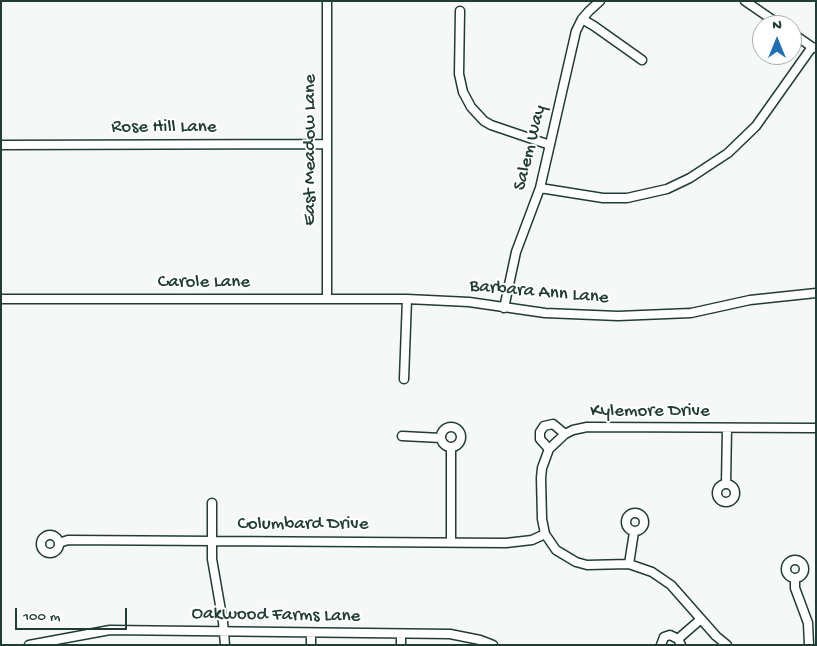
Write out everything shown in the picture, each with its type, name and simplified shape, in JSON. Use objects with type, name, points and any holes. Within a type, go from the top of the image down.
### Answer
[{"type":"street","name":"East Meadow Lane","points":[[327,1],[327,298]]},
{"type":"street","name":"Salem Way","points":[[504,308],[516,252],[540,188],[576,31],[582,19],[600,1]]},
{"type":"street","points":[[745,1],[765,15]]},
{"type":"street","points":[[460,11],[459,74],[463,92],[471,108],[491,125],[550,145]]},
{"type":"street","points":[[582,19],[642,60]]},
{"type":"street","points":[[540,188],[603,198],[627,198],[667,189],[690,178],[728,153],[756,126],[814,47],[802,39]]},
{"type":"street","name":"Rose Hill Lane","points":[[1,145],[326,144]]},
{"type":"street","name":"Barbara Ann Lane","points":[[407,299],[469,302],[545,313],[590,316],[664,315],[691,313],[750,300],[816,293]]},
{"type":"street","points":[[404,379],[407,299]]},
{"type":"street","name":"Carole Lane","points":[[1,300],[407,299]]},
{"type":"street","points":[[549,449],[540,439],[540,432],[544,426],[553,424],[565,434]]},
{"type":"street","points":[[448,427],[458,430],[461,436],[459,442],[451,447],[445,445],[441,438],[442,431],[448,427]]},
{"type":"street","name":"Kylemore Drive","points":[[545,534],[542,519],[542,468],[549,449],[565,434],[573,430],[587,427],[816,428]]},
{"type":"street","points":[[726,484],[727,428]]},
{"type":"street","points":[[402,436],[441,438]]},
{"type":"street","points":[[451,447],[451,542]]},
{"type":"street","points":[[212,503],[212,559],[225,645]]},
{"type":"street","points":[[629,564],[634,532]]},
{"type":"street","points":[[545,534],[556,550],[576,562],[599,566],[629,564],[652,572],[671,584],[716,636],[727,645]]},
{"type":"street","name":"Columbard Drive","points":[[59,543],[68,540],[520,542],[532,540],[545,534]]},
{"type":"street","points":[[795,578],[795,588],[808,623],[809,645]]},
{"type":"street","points":[[661,645],[662,640],[667,636],[673,635],[680,642],[701,619]]},
{"type":"street","name":"Oakwood Farms Lane","points":[[29,645],[110,630],[450,634],[480,640],[493,645]]},
{"type":"street","points":[[311,633],[311,645]]},
{"type":"street","points":[[401,634],[401,645]]}]
